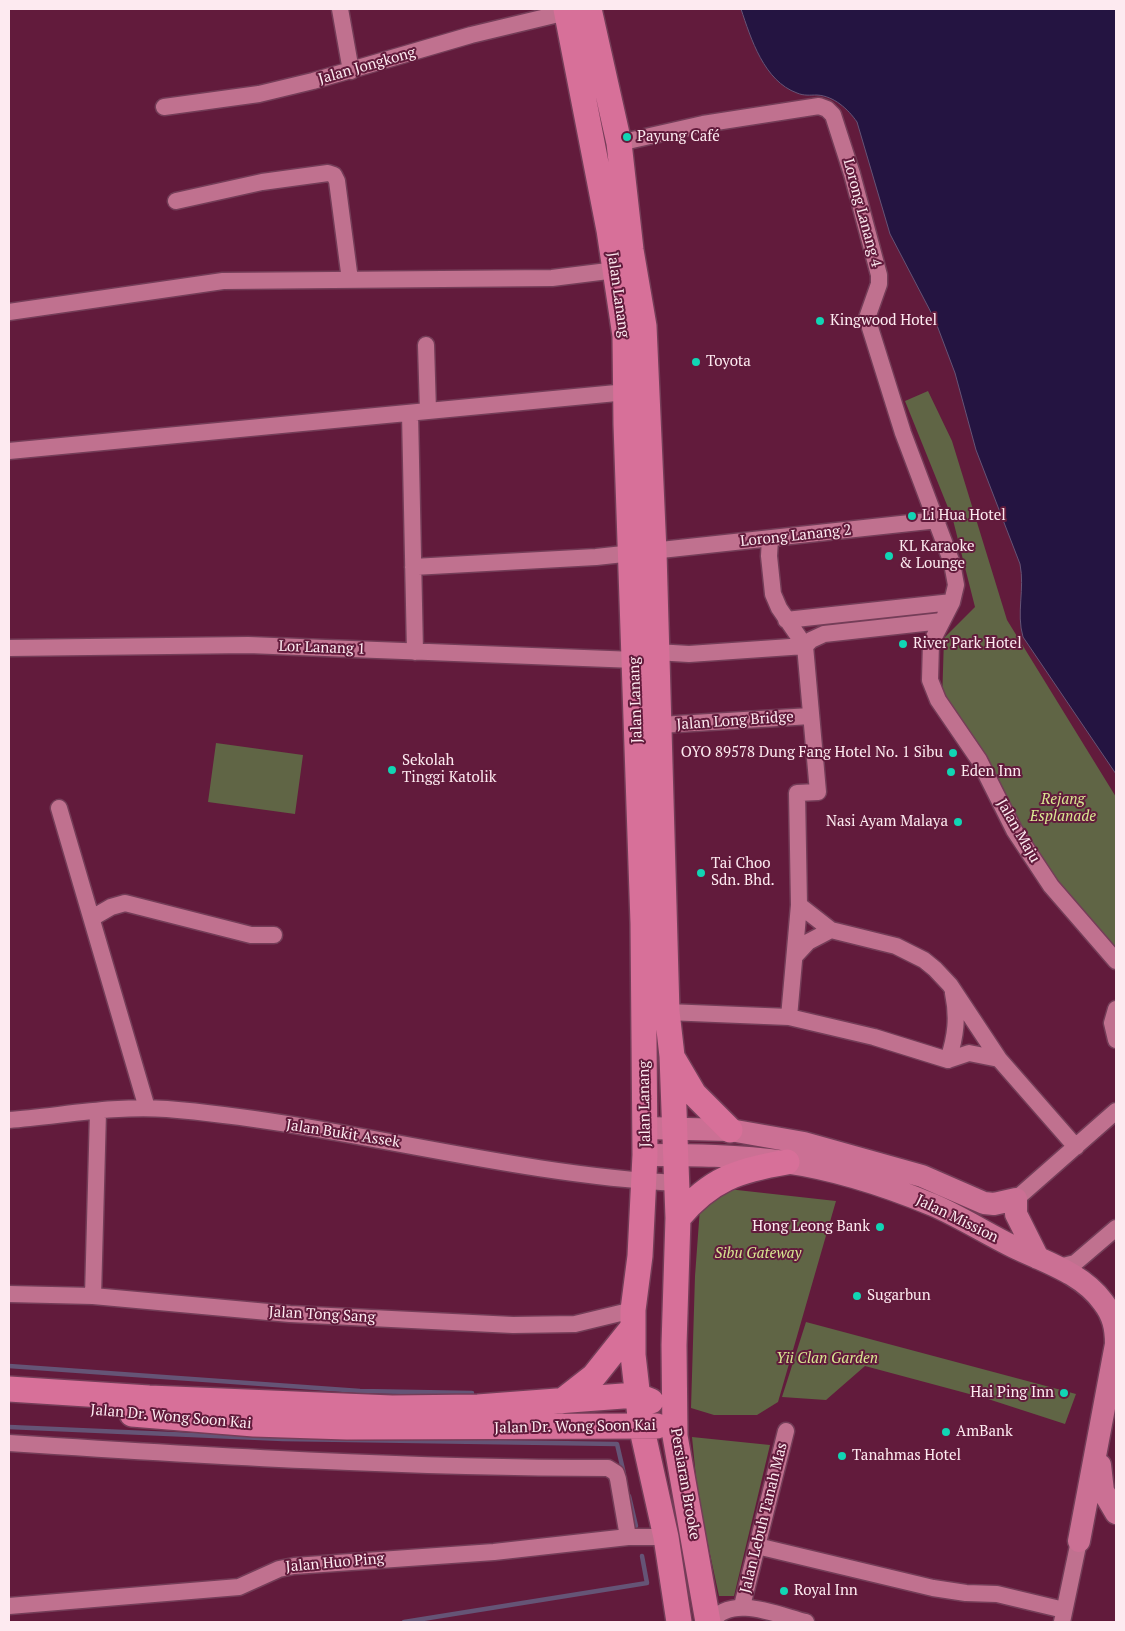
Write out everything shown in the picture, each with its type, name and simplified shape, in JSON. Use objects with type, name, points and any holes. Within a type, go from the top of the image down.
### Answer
[{"type":"main road","name":"Jalan Lanang","points":[[574,10],[619,143],[632,250],[644,326],[643,553],[646,656],[642,923],[646,1155],[640,1256],[633,1318],[642,1397]]},
{"type":"main road","name":"Jalan Lanang","points":[[574,10],[625,336],[626,424],[643,553]]},
{"type":"main road","name":"Jalan Lanang","points":[[646,656],[660,725],[667,1012],[672,1056],[678,1218],[674,1345]]},
{"type":"main road","points":[[672,1056],[694,1094],[730,1130]]},
{"type":"main road","points":[[678,1218],[692,1200],[724,1179],[748,1169],[786,1162]]},
{"type":"main road","points":[[562,1401],[594,1376],[633,1318]]},
{"type":"main road","points":[[642,1397],[674,1345]]},
{"type":"main road","name":"Persiaran Brooke","points":[[674,1345],[674,1426],[708,1622]]},
{"type":"main road","name":"Jalan Dr. Wong Soon Kai","points":[[9,1389],[158,1398],[392,1408],[478,1407],[642,1397],[674,1426]]},
{"type":"main road","name":"Persiaran Brooke","points":[[642,1397],[641,1425],[666,1537],[679,1622]]},
{"type":"main road","name":"Jalan Dr. Wong Soon Kai","points":[[9,1405],[254,1424],[515,1428],[674,1426]]},
{"type":"street","points":[[340,9],[351,71]]},
{"type":"street","name":"Jalan Jongkong","points":[[164,107],[259,94],[351,71],[471,35],[574,10]]},
{"type":"street","name":"Lorong Lanang 4","points":[[619,143],[703,124],[820,106],[827,108],[833,115],[852,174],[879,275],[879,284],[867,318],[903,434],[938,520]]},
{"type":"street","points":[[176,201],[262,182],[328,173],[334,175],[338,181],[350,280]]},
{"type":"street","points":[[9,312],[223,281],[552,278],[616,270]]},
{"type":"street","points":[[426,345],[428,411]]},
{"type":"street","points":[[9,451],[627,392]]},
{"type":"street","points":[[410,413],[414,652]]},
{"type":"street","name":"Lorong Lanang 2","points":[[413,567],[535,562],[643,553],[938,520]]},
{"type":"street","name":"Jalan Maju","points":[[938,520],[952,563],[956,585],[952,602],[931,644],[929,661],[930,680],[938,700],[979,760],[1014,830],[1051,886],[1116,961]]},
{"type":"street","points":[[770,539],[770,564],[774,594],[786,620],[805,646],[818,792],[797,793],[799,905],[790,1017]]},
{"type":"street","points":[[786,620],[952,602]]},
{"type":"street","points":[[805,646],[811,640],[824,634],[942,621]]},
{"type":"street","name":"Lor Lanang 1","points":[[9,648],[248,645],[414,652],[646,656],[805,646]]},
{"type":"street","name":"Jalan Long Bridge","points":[[660,725],[811,716]]},
{"type":"street","points":[[59,808],[147,1108]]},
{"type":"street","points":[[92,918],[111,907],[125,903],[251,935],[274,935]]},
{"type":"street","points":[[799,905],[831,930],[896,946],[936,969],[952,988],[999,1059],[1076,1147]]},
{"type":"street","points":[[795,956],[808,942],[831,930]]},
{"type":"street","points":[[948,1060],[954,1043],[957,1017],[952,988]]},
{"type":"street","points":[[1116,1008],[1112,1023],[1116,1040]]},
{"type":"street","points":[[667,1012],[790,1017],[874,1037],[948,1060],[969,1053],[999,1059]]},
{"type":"street","name":"Jalan Bukit Assek","points":[[9,1120],[147,1108],[295,1126],[578,1174],[676,1183]]},
{"type":"street","points":[[1038,1258],[1016,1214],[1016,1199],[1116,1111]]},
{"type":"street","points":[[93,1296],[98,1112]]},
{"type":"street","name":"Jalan Mission","points":[[645,1128],[730,1130],[804,1143],[922,1176],[984,1203],[994,1204],[1016,1199]]},
{"type":"street","name":"Jalan Mission","points":[[646,1155],[722,1155],[786,1162],[888,1187],[934,1206],[1059,1267],[1080,1280],[1098,1296],[1114,1318],[1115,1354],[1079,1541]]},
{"type":"street","points":[[1059,1267],[1075,1263],[1116,1228]]},
{"type":"street","name":"Jalan Tong Sang","points":[[9,1294],[93,1296],[290,1314],[513,1325],[575,1324],[633,1318]]},
{"type":"street","name":"Jalan Lebuh Tanah Mas","points":[[742,1606],[786,1431]]},
{"type":"street","points":[[9,1443],[221,1457],[476,1468],[608,1468],[616,1473],[618,1479],[628,1537]]},
{"type":"street","points":[[1098,1449],[1103,1491],[1116,1513]]},
{"type":"street","points":[[757,1546],[933,1588],[966,1593],[997,1594],[1063,1616],[1079,1541],[1088,1527],[1095,1521],[1116,1518]]},
{"type":"street","name":"Jalan Huo Ping","points":[[9,1606],[239,1587],[248,1585],[279,1569],[294,1566],[494,1552],[628,1537],[666,1537]]},
{"type":"street","name":"Jalan Lebuh Tanah Mas","points":[[712,1622],[722,1611],[742,1606],[806,1622]]},
{"type":"green space","name":"Rejang Esplanade","points":[[928,391],[952,441],[1007,620],[1116,797],[1116,958],[1026,848],[942,702],[944,638],[975,607],[953,520],[905,401]]},
{"type":"green space","points":[[216,743],[303,755],[295,814],[208,802]]},
{"type":"green space","name":"Sibu Gateway","points":[[719,1188],[836,1201],[778,1402],[757,1415],[714,1415],[691,1408],[695,1276],[700,1208]]},
{"type":"green space","name":"Yii Clan Garden","points":[[806,1322],[1076,1394],[1065,1424],[988,1399],[865,1366],[826,1400],[782,1397]]},
{"type":"green space","points":[[692,1437],[770,1445],[734,1596],[719,1596],[698,1498]]},
{"type":"shaded area","points":[[741,9],[1116,9],[1116,774],[1023,637],[1020,619],[1022,583],[1020,564],[976,450],[955,373],[935,320],[890,234],[857,122],[845,108],[835,101],[823,96],[800,94],[776,79],[767,69],[754,46]]},
{"type":"waterway","points":[[9,1366],[360,1391],[472,1393]]},
{"type":"waterway","points":[[9,1427],[283,1439],[617,1444],[624,1474]]},
{"type":"waterway","points":[[629,1496],[636,1526]]},
{"type":"waterway","points":[[404,1622],[647,1583],[642,1556]]},
{"type":"place","name":"Payung Café","points":[[627,137]]},
{"type":"place","name":"Kingwood Hotel","points":[[820,321]]},
{"type":"place","name":"Toyota","points":[[696,362]]},
{"type":"place","name":"Li Hua Hotel","points":[[912,516]]},
{"type":"place","name":"KL Karaoke & Lounge","points":[[889,556]]},
{"type":"place","name":"River Park Hotel","points":[[903,644]]},
{"type":"place","name":"OYO 89578 Dung Fang Hotel No. 1 Sibu","points":[[953,753]]},
{"type":"place","name":"Sekolah Tinggi Katolik","points":[[392,770]]},
{"type":"place","name":"Eden Inn","points":[[951,772]]},
{"type":"place","name":"Nasi Ayam Malaya","points":[[958,822]]},
{"type":"place","name":"Tai Choo Sdn. Bhd.","points":[[701,873]]},
{"type":"place","name":"Hong Leong Bank","points":[[880,1227]]},
{"type":"place","name":"Sugarbun","points":[[857,1296]]},
{"type":"place","name":"Hai Ping Inn","points":[[1064,1393]]},
{"type":"place","name":"AmBank","points":[[946,1432]]},
{"type":"place","name":"Tanahmas Hotel","points":[[842,1456]]},
{"type":"place","name":"Royal Inn","points":[[784,1591]]}]
